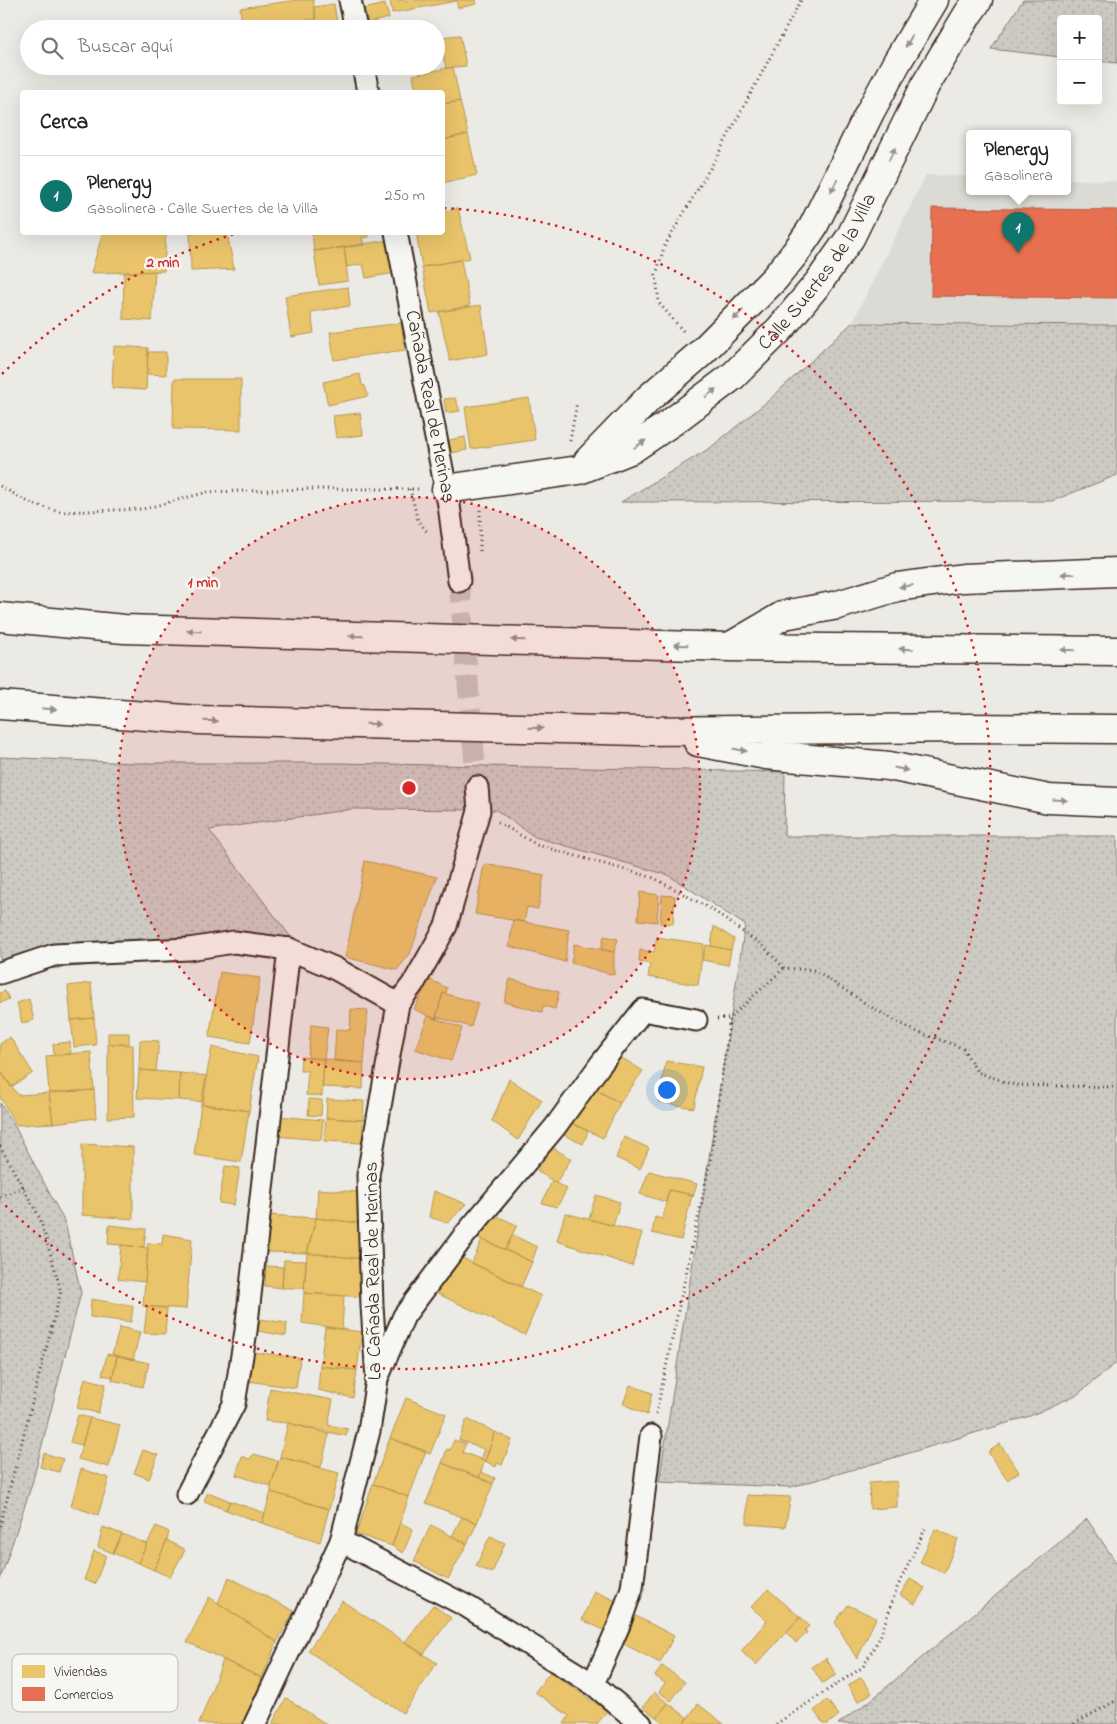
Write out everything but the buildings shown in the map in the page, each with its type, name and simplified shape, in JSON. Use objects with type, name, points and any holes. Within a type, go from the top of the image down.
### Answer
[{"type":"main road","name":"Calle Suertes de la Villa","points":[[579,470],[649,398],[708,346],[775,278],[796,252],[814,227],[874,104],[934,0]]},
{"type":"main road","name":"Calle Suertes de la Villa","points":[[446,489],[579,470],[632,449],[672,422],[733,376],[785,322],[819,282],[850,238],[926,84],[978,0]]},
{"type":"main road","points":[[730,646],[784,615],[838,605],[897,587],[963,578],[1117,572]]},
{"type":"main road","points":[[0,616],[124,629],[730,646],[1117,651]]},
{"type":"main road","points":[[0,705],[199,720],[640,731],[968,728],[1117,729]]},
{"type":"main road","points":[[640,731],[766,756],[889,766],[1049,799],[1117,802]]},
{"type":"street","points":[[350,0],[354,20]]},
{"type":"street","points":[[365,75],[368,90]]},
{"type":"street","name":"Cañada Real de Merinas","points":[[397,235],[446,489],[459,581]]},
{"type":"street","name":"La Cañada Real de Merinas","points":[[255,1724],[341,1541],[369,1431],[377,1379],[372,1306],[368,1175],[398,1004],[415,980],[446,926],[479,811],[477,786]]},
{"type":"street","points":[[0,974],[54,955],[189,949],[234,942],[289,950],[334,968],[398,1004]]},
{"type":"street","points":[[187,1494],[234,1404],[246,1332],[289,950]]},
{"type":"street","points":[[377,1379],[404,1316],[464,1236],[555,1127],[643,1010],[696,1020]]},
{"type":"street","points":[[593,1684],[619,1625],[632,1588],[651,1436]]},
{"type":"street","points":[[341,1541],[468,1607],[593,1684],[641,1724]]},
{"type":"path","points":[[683,332],[659,303],[656,275],[664,247],[715,160],[801,0]]},
{"type":"path","points":[[0,486],[32,504],[62,512],[142,509],[208,492],[309,489],[446,489]]},
{"type":"path","points":[[480,509],[480,556]]},
{"type":"path","points":[[479,811],[537,845],[654,878],[711,909],[764,947],[784,968],[814,970],[876,1010],[915,1030],[963,1048],[977,1072],[1014,1085],[1117,1087]]},
{"type":"path","points":[[651,1436],[710,1162],[730,1018],[784,968]]},
{"type":"path","points":[[696,1020],[730,1018]]},
{"type":"path","points":[[0,1146],[40,1218],[61,1291],[0,1526]]},
{"type":"path","points":[[0,1198],[24,1187]]},
{"type":"path","points":[[776,1724],[863,1667],[880,1637],[897,1588],[925,1529]]},
{"type":"path","points":[[1074,1724],[1117,1700]]},
{"type":"shaded area","points":[[1023,0],[1117,0],[1117,63],[1102,61],[1102,15],[1057,15],[1057,57],[991,49]]},
{"type":"shaded area","points":[[926,175],[966,176],[966,195],[1071,195],[1071,179],[1117,181],[1117,325],[852,323]]},
{"type":"shaded area","points":[[852,323],[1117,325],[1117,475],[1052,501],[621,502],[710,448],[768,401]]},
{"type":"shaded area","points":[[0,757],[134,763],[337,763],[785,772],[784,836],[1117,836],[1117,1362],[1078,1394],[1030,1416],[791,1487],[659,1482],[745,925],[668,875],[535,837],[496,810],[353,809],[209,830],[290,936],[220,954],[35,970],[0,984]]},
{"type":"shaded area","points":[[0,1103],[15,1127],[65,1223],[81,1293],[32,1484],[0,1580]]},
{"type":"shaded area","points":[[1087,1519],[1117,1564],[1117,1724],[838,1724],[870,1701]]},
{"type":"tunnel","points":[[459,581],[477,787]]},
{"type":"place","name":"Plenergy","points":[[1018,253]]}]
